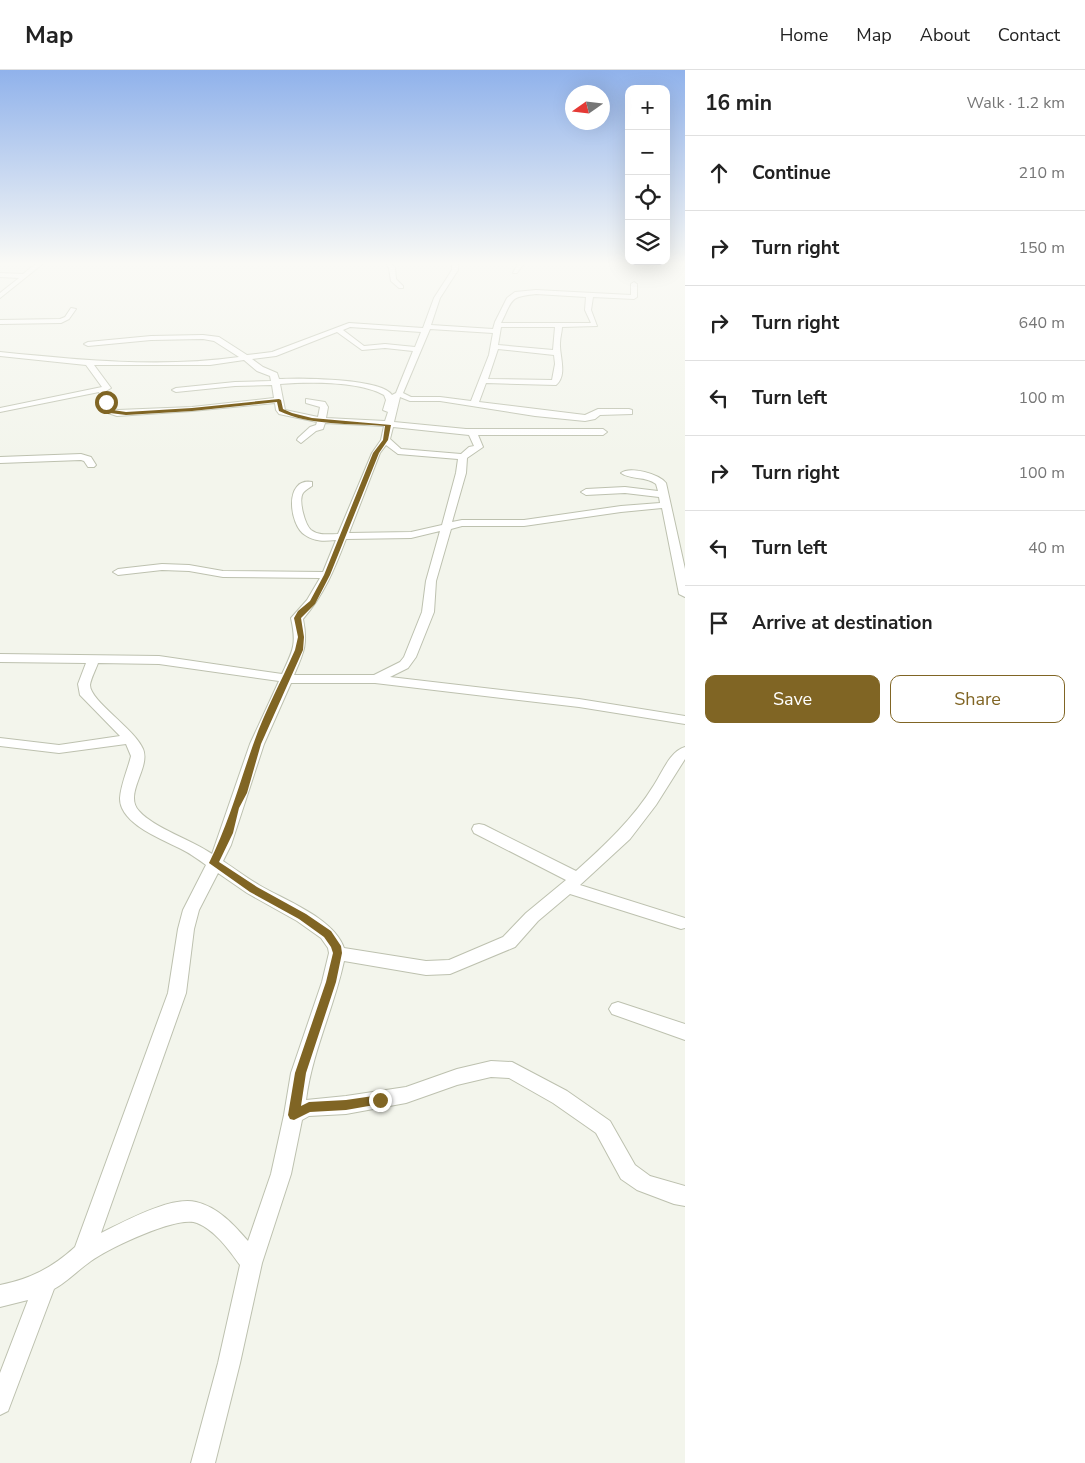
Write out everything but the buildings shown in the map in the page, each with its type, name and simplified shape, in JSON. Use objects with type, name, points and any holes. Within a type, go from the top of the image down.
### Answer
[{"type":"street","points":[[0,354],[88,363],[210,363],[273,354],[342,327]]},
{"type":"street","points":[[387,327],[426,329],[445,327]]},
{"type":"street","points":[[476,327],[527,327]]},
{"type":"street","points":[[482,380],[553,383],[556,381],[559,364],[556,344],[558,327]]},
{"type":"street","points":[[474,404],[493,355],[497,328]]},
{"type":"street","points":[[337,329],[362,348],[385,346],[418,349]]},
{"type":"street","points":[[387,425],[396,396],[399,394],[426,329]]},
{"type":"street","points":[[88,344],[151,338],[203,337],[216,339],[237,351],[260,369],[274,375],[282,412],[321,420],[453,432],[603,432]]},
{"type":"street","points":[[494,346],[510,350],[557,353]]},
{"type":"street","points":[[0,410],[107,388],[88,363]]},
{"type":"street","points":[[83,1254],[177,993],[186,929],[191,910],[229,833],[235,808],[243,793],[257,744],[288,679],[299,650],[301,637],[297,618],[312,602],[327,575],[376,453],[385,440],[390,400],[386,392],[356,386],[302,380],[176,390]]},
{"type":"street","points":[[200,388],[206,408]]},
{"type":"street","points":[[102,390],[111,412],[117,413],[206,408],[279,400]]},
{"type":"street","points":[[399,394],[410,399],[440,399],[543,414],[589,418],[598,412],[629,412]]},
{"type":"street","points":[[301,440],[313,429],[319,428],[321,420],[323,405],[309,401]]},
{"type":"street","points":[[543,414],[549,432]]},
{"type":"street","points":[[375,679],[404,665],[410,658],[428,612],[431,580],[461,473],[463,457],[472,449],[479,447],[473,435],[475,432]]},
{"type":"street","points":[[385,440],[398,451],[463,457]]},
{"type":"street","points":[[0,460],[81,457],[88,459],[91,465]]},
{"type":"street","points":[[626,473],[658,480],[666,506],[685,594]]},
{"type":"street","points":[[309,484],[300,490],[296,497],[300,523],[313,536],[321,538],[411,535],[468,522],[524,523],[621,509],[666,506]]},
{"type":"street","points":[[586,492],[625,490],[662,494]]},
{"type":"street","points":[[118,572],[162,567],[189,568],[223,574],[327,575]]},
{"type":"street","points":[[0,658],[159,660],[288,679],[375,679],[579,703],[685,720]]},
{"type":"street","points":[[93,660],[84,684],[86,695],[136,748],[138,756],[127,797],[128,805],[134,815],[150,827],[192,847],[254,889],[302,917],[327,934],[336,946],[338,953],[331,982],[300,1073],[294,1115],[281,1174],[251,1263],[229,1363],[203,1463]]},
{"type":"street","points":[[0,742],[60,749],[129,739]]},
{"type":"street","points":[[338,953],[426,968],[450,967],[509,942],[532,917],[573,883],[625,835],[651,802],[676,760],[685,751]]},
{"type":"street","points":[[479,829],[573,883],[681,923]]},
{"type":"street","points":[[618,1009],[685,1032]]},
{"type":"street","points":[[294,1115],[309,1107],[346,1105],[406,1095],[457,1077],[491,1069],[512,1070],[560,1097],[603,1127],[628,1172],[644,1183],[685,1196]]},
{"type":"street","points":[[0,1296],[45,1284],[68,1270],[83,1254],[114,1238],[172,1213],[194,1211],[205,1216],[229,1234],[251,1263]]},
{"type":"street","points":[[0,1403],[45,1284]]},
{"type":"route","points":[[106,402],[111,412],[126,413],[192,409],[279,400],[280,410],[291,415],[312,419],[388,425],[385,440],[376,453],[327,575],[318,594],[297,618],[301,637],[299,650],[288,679],[257,744],[243,793],[231,820],[229,833],[214,863],[327,934],[336,946],[338,953],[331,982],[300,1073],[294,1115],[309,1107],[324,1108],[380,1100]]}]
